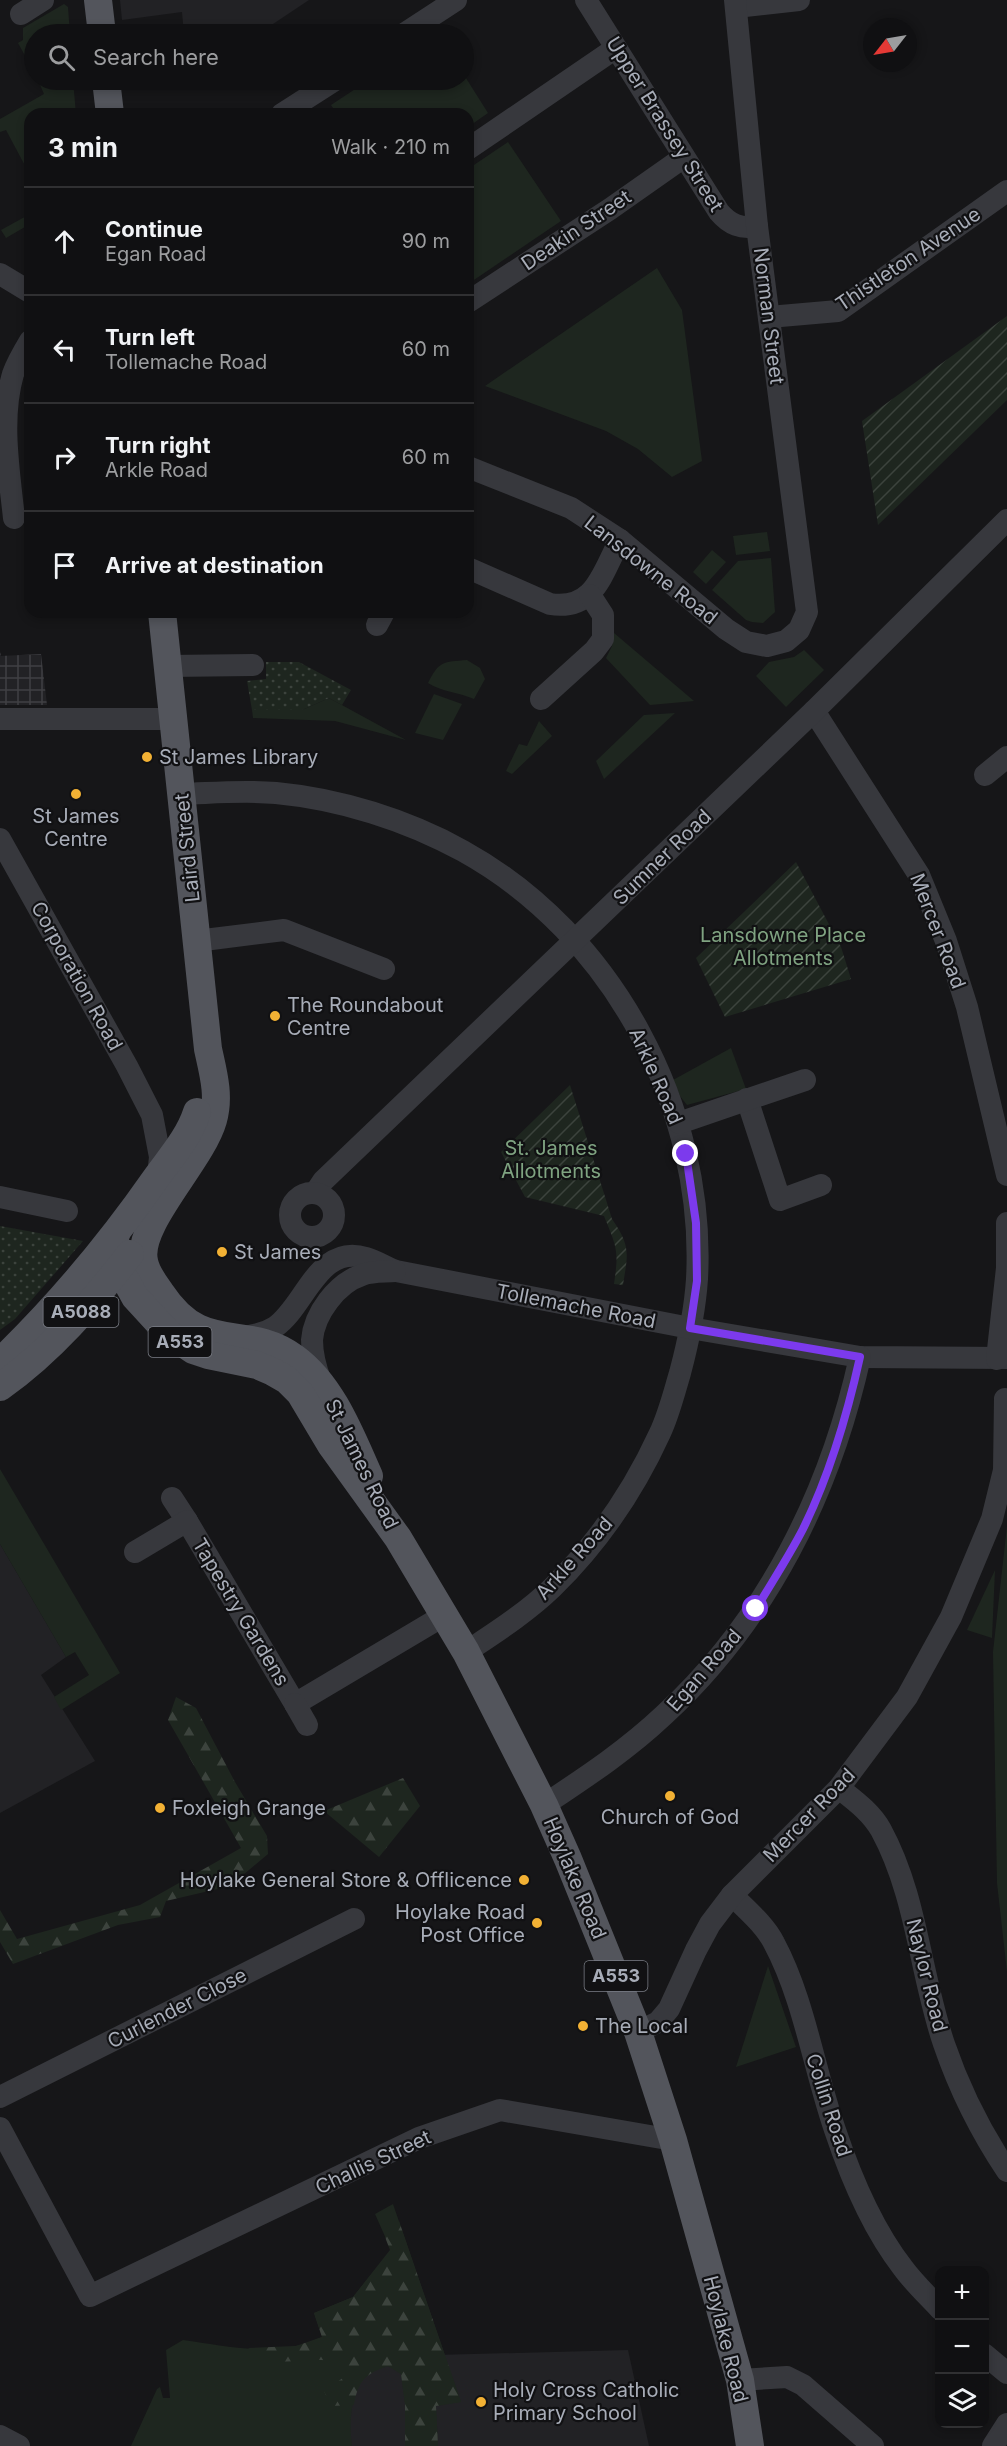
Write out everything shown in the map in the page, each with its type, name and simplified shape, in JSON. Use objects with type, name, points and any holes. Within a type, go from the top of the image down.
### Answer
[{"type":"main road","points":[[98,0],[101,24]]},
{"type":"main road","points":[[107,90],[109,108]]},
{"type":"main road","name":"Laird Street","points":[[163,618],[208,1048]]},
{"type":"main road","name":"A553","points":[[116,1234],[187,1136],[196,1116],[207,1076],[208,1048]]},
{"type":"main road","name":"St James Road","points":[[208,1048],[215,1078],[216,1097],[213,1120],[198,1154],[151,1225],[143,1249],[146,1270],[144,1289],[168,1333],[193,1350],[208,1355],[285,1354]]},
{"type":"main road","name":"A5088","points":[[0,1362],[47,1316],[119,1268],[151,1225]]},
{"type":"main road","name":"St James Road","points":[[116,1234],[113,1248],[119,1268],[144,1289],[168,1305],[190,1325],[214,1335],[233,1337],[285,1354],[307,1367],[310,1388],[287,1380],[285,1354]]},
{"type":"main road","name":"A5088","points":[[0,1387],[48,1347],[86,1288],[116,1234]]},
{"type":"main road","name":"A5088","points":[[86,1288],[105,1291],[144,1289]]},
{"type":"main road","name":"Hoylake Road","points":[[310,1388],[331,1445],[398,1538],[466,1652],[544,1805],[568,1859],[638,2032],[673,2140],[740,2380],[750,2446]]},
{"type":"street","points":[[21,14],[43,0]]},
{"type":"street","points":[[419,24],[456,0]]},
{"type":"street","name":"Upper Brassey Street","points":[[586,0],[725,219],[741,227],[757,226]]},
{"type":"street","points":[[735,3],[799,0]]},
{"type":"street","name":"Norman Street","points":[[735,3],[757,226],[807,612],[799,630]]},
{"type":"street","points":[[474,145],[616,48]]},
{"type":"street","points":[[291,108],[319,90]]},
{"type":"street","name":"Deakin Street","points":[[474,298],[610,209],[684,157]]},
{"type":"street","name":"Thistleton Avenue","points":[[769,318],[838,312],[1007,191]]},
{"type":"street","points":[[0,274],[24,288]]},
{"type":"street","points":[[14,518],[3,439],[5,405],[13,373],[24,352]]},
{"type":"street","name":"Lansdowne Road","points":[[474,469],[571,508],[620,540],[726,629],[746,642],[766,645],[786,641],[799,630]]},
{"type":"street","name":"Sumner Road","points":[[315,1193],[324,1181],[814,711],[1007,520]]},
{"type":"street","points":[[474,571],[550,604],[563,606],[576,603],[590,595],[620,540]]},
{"type":"street","points":[[541,699],[594,651],[603,639],[603,615],[590,595]]},
{"type":"street","points":[[168,666],[253,665]]},
{"type":"street","name":"Mercer Road","points":[[814,711],[918,875],[946,941],[968,1007],[1007,1175]]},
{"type":"street","points":[[0,718],[173,719]]},
{"type":"street","points":[[985,775],[1007,757]]},
{"type":"street","name":"Arkle Road","points":[[181,794],[274,793],[312,798],[396,821],[464,851],[496,872],[576,940],[598,966],[648,1048],[679,1123],[696,1223],[697,1281],[690,1328],[676,1385],[660,1433],[619,1508],[598,1536],[551,1589],[503,1628],[466,1652]]},
{"type":"street","name":"Corporation Road","points":[[0,839],[152,1115],[160,1157],[158,1176]]},
{"type":"street","points":[[196,941],[284,930],[384,969]]},
{"type":"street","points":[[679,1123],[805,1080]]},
{"type":"street","points":[[747,1099],[780,1200],[821,1185]]},
{"type":"street","points":[[152,1115],[158,1121],[175,1128],[183,1126],[196,1116]]},
{"type":"street","points":[[0,1197],[67,1211]]},
{"type":"street","points":[[1002,1359],[1007,1223]]},
{"type":"street","name":"Tollemache Road","points":[[285,1354],[281,1335],[288,1316],[310,1282],[331,1262],[353,1256],[365,1257],[396,1271],[690,1328],[860,1357],[1002,1359]]},
{"type":"street","name":"Tollemache Road","points":[[285,1354],[342,1286],[363,1274],[396,1271]]},
{"type":"street","name":"Tollemache Road","points":[[233,1337],[265,1333],[288,1316]]},
{"type":"street","name":"Egan Road","points":[[544,1805],[596,1771],[665,1715],[710,1667],[756,1609],[802,1529],[825,1478],[843,1425],[860,1357]]},
{"type":"street","name":"Mercer Road","points":[[638,2032],[658,2022],[669,2009],[710,1924],[732,1895],[839,1788],[907,1697],[934,1652],[966,1585],[992,1519],[1004,1470],[1005,1399]]},
{"type":"street","name":"Tapestry Gardens","points":[[172,1498],[307,1725]]},
{"type":"street","name":"Tapestry Gardens","points":[[135,1552],[187,1521]]},
{"type":"street","name":"Tapestry Gardens","points":[[295,1704],[443,1616]]},
{"type":"street","name":"Naylor Road","points":[[839,1788],[861,1806],[880,1828],[901,1878],[916,1929],[943,2043],[963,2093],[1007,2171]]},
{"type":"street","name":"Collin Road","points":[[732,1895],[757,1920],[774,1942],[792,1987],[834,2129],[850,2172],[873,2220],[903,2268],[935,2304]]},
{"type":"street","name":"Curlender Close","points":[[0,2097],[354,1919]]},
{"type":"street","name":"Challis Street","points":[[0,2128],[90,2296],[419,2138],[500,2110],[673,2140]]},
{"type":"street","points":[[989,2358],[1007,2373]]},
{"type":"street","points":[[740,2380],[787,2377],[803,2385],[873,2446]]},
{"type":"street","points":[[993,2446],[1007,2424]]},
{"type":"street","points":[[0,2436],[19,2446]]},
{"type":"shaded area","points":[[120,0],[309,0],[273,24],[183,24],[182,12],[122,20]]},
{"type":"shaded area","points":[[0,651],[1,656],[41,654],[47,705],[0,705]]},
{"type":"shaded area","points":[[0,1544],[66,1657],[41,1675],[95,1761],[0,1813]]},
{"type":"shaded area","name":"Holy Cross Catholic Primary School","points":[[628,2350],[649,2446],[324,2446],[323,2358]]},
{"type":"green space","points":[[64,4],[68,7],[69,24],[30,24]]},
{"type":"green space","points":[[23,28],[24,54],[18,43],[23,40]]},
{"type":"green space","points":[[42,90],[74,90],[75,108],[24,108],[24,164],[6,130],[0,132],[0,119],[44,94]]},
{"type":"green space","points":[[354,90],[473,90],[488,113],[474,123],[474,108],[333,108],[331,105]]},
{"type":"green space","points":[[508,142],[561,221],[474,280],[474,165]]},
{"type":"green space","points":[[24,217],[24,228],[6,238],[1,230]]},
{"type":"green space","points":[[657,268],[682,310],[702,461],[672,477],[638,449],[606,431],[485,386]]},
{"type":"green space","points":[[1007,316],[1007,400],[878,525],[862,421]]},
{"type":"green space","points":[[767,532],[770,551],[736,555],[733,536]]},
{"type":"green space","points":[[712,550],[726,562],[706,584],[693,572]]},
{"type":"green space","points":[[771,558],[775,612],[763,623],[746,620],[712,590],[738,561]]},
{"type":"green space","points":[[614,633],[694,701],[650,705],[606,658],[612,646]]},
{"type":"green space","points":[[804,650],[824,670],[786,707],[756,676],[769,662],[794,657]]},
{"type":"green space","points":[[467,660],[480,668],[485,679],[474,699],[428,683],[435,670],[443,664]]},
{"type":"green space","points":[[266,662],[299,662],[351,690],[342,705],[329,698],[302,710],[252,710],[247,681],[266,679]]},
{"type":"green space","points":[[434,694],[462,704],[443,740],[415,733]]},
{"type":"green space","points":[[329,698],[406,740],[335,721],[253,718],[252,710],[302,710]]},
{"type":"green space","points":[[675,713],[604,779],[596,761],[644,715]]},
{"type":"green space","points":[[539,721],[552,736],[512,774],[506,771],[519,744],[527,746]]},
{"type":"green space","name":"Lansdowne Place Allotments","points":[[796,862],[841,947],[851,979],[725,1017],[696,958]]},
{"type":"green space","points":[[731,1048],[746,1089],[687,1105],[673,1080]]},
{"type":"green space","name":"St. James Allotments","points":[[570,1085],[612,1219],[625,1244],[627,1257],[623,1285],[614,1284],[616,1249],[604,1216],[525,1197],[501,1152]]},
{"type":"green space","points":[[0,1226],[83,1241],[15,1319],[0,1330]]},
{"type":"green space","points":[[0,1469],[120,1673],[61,1710],[54,1697],[89,1675],[75,1652],[66,1657],[0,1544]]},
{"type":"green space","points":[[1007,1526],[1007,1972],[997,1883],[993,1652]]},
{"type":"green space","points":[[995,1570],[992,1638],[967,1630]]},
{"type":"green space","points":[[176,1697],[196,1708],[267,1836],[268,1854],[230,1886],[166,1901],[160,1917],[118,1925],[13,1964],[0,1942],[0,1910],[17,1939],[140,1905],[241,1848],[168,1720]]},
{"type":"green space","points":[[403,1778],[420,1806],[379,1857],[324,1811]]},
{"type":"green space","points":[[768,1966],[796,2047],[736,2067]]},
{"type":"green space","points":[[393,2204],[461,2402],[436,2406],[438,2446],[405,2446],[405,2404],[401,2374],[388,2366],[370,2373],[358,2387],[352,2406],[352,2446],[131,2446],[157,2389],[160,2387],[163,2398],[170,2398],[166,2350],[183,2340],[239,2348],[268,2349],[305,2344],[322,2337],[314,2313],[353,2297],[391,2250],[375,2214]]},
{"type":"green space","points":[[399,2221],[461,2402],[436,2406],[438,2446],[405,2446],[405,2404],[401,2374],[388,2366],[374,2372],[360,2384],[354,2405],[331,2406],[324,2391],[350,2373],[341,2366],[321,2360],[279,2361],[264,2357],[248,2348],[296,2346],[322,2337],[314,2313],[353,2297],[390,2250],[385,2237]]},
{"type":"place","name":"St James Library","points":[[147,757]]},
{"type":"place","name":"St James Centre","points":[[76,794]]},
{"type":"place","name":"The Roundabout Centre","points":[[275,1016]]},
{"type":"place","name":"St James","points":[[222,1252]]},
{"type":"place","name":"Church of God","points":[[670,1796]]},
{"type":"place","name":"Foxleigh Grange","points":[[160,1808]]},
{"type":"place","name":"Hoylake General Store & Offlicence","points":[[524,1880]]},
{"type":"place","name":"Hoylake Road Post Office","points":[[537,1923]]},
{"type":"place","name":"The Local","points":[[583,2026]]},
{"type":"place","name":"Holy Cross Catholic Primary School","points":[[481,2402]]},
{"type":"route","points":[[686,1154],[696,1223],[697,1281],[690,1328],[860,1357],[843,1425],[825,1478],[802,1529],[756,1609]]}]
